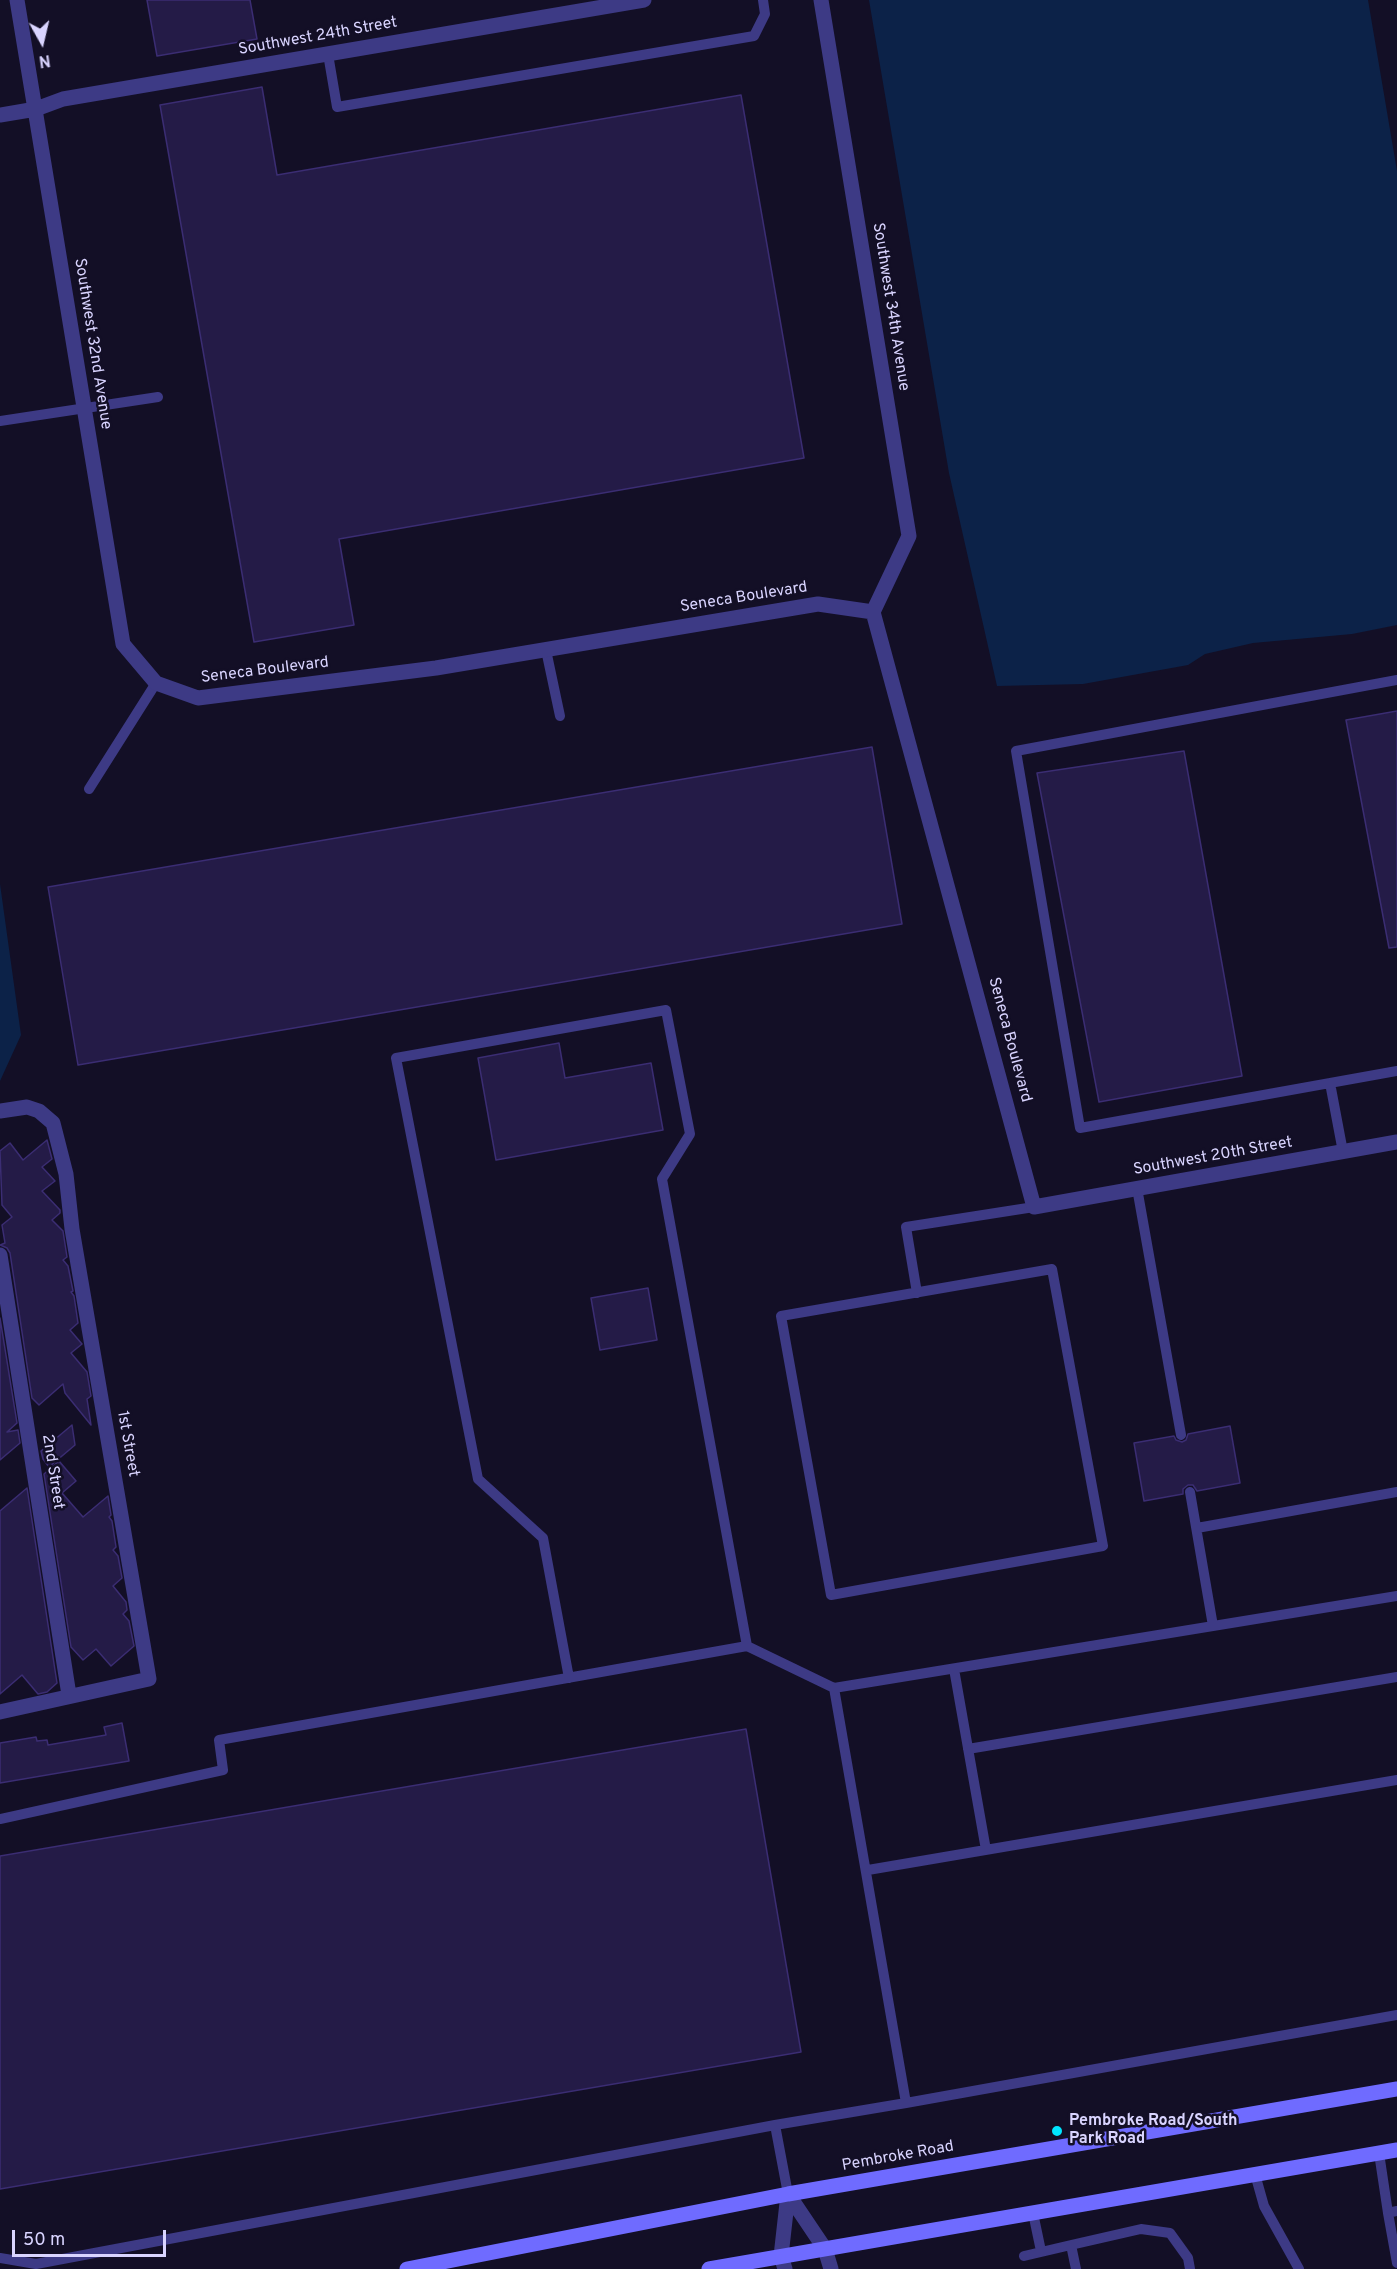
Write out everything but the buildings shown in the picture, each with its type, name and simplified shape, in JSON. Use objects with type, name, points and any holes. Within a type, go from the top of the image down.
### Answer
[{"type":"main road","name":"Pembroke Road","points":[[407,2269],[788,2194],[1397,2089]]},
{"type":"main road","points":[[714,2269],[783,2262],[825,2249],[1397,2150]]},
{"type":"street","name":"Southwest 32nd Avenue","points":[[16,0],[36,109],[123,644],[156,683]]},
{"type":"street","name":"Southwest 24th Street","points":[[0,115],[36,109],[63,99],[644,0]]},
{"type":"street","name":"Southwest 34th Avenue","points":[[821,0],[909,536],[873,612]]},
{"type":"street","name":"Seneca Boulevard","points":[[156,683],[198,698],[436,668],[818,604],[873,612],[1034,1207]]},
{"type":"street","name":"1st Street","points":[[0,1111],[27,1107],[39,1111],[53,1123],[66,1174],[72,1229],[149,1679],[0,1712]]},
{"type":"street","name":"Southwest 20th Street","points":[[1034,1207],[1397,1142]]},
{"type":"street","name":"2nd Street","points":[[0,1255],[69,1695]]},
{"type":"street","points":[[788,2194],[825,2249],[831,2269]]},
{"type":"street","points":[[783,2262],[788,2194]]},
{"type":"lane","points":[[328,54],[337,107],[754,36],[765,14],[763,0]]},
{"type":"lane","points":[[0,421],[158,398]]},
{"type":"lane","points":[[546,650],[560,716]]},
{"type":"lane","points":[[1397,680],[1016,751],[1080,1128],[1397,1071]]},
{"type":"lane","points":[[89,789],[156,683]]},
{"type":"lane","points":[[569,1677],[543,1538],[478,1479],[396,1058],[666,1010],[690,1134],[662,1179],[747,1646]]},
{"type":"lane","points":[[1330,1083],[1343,1152]]},
{"type":"lane","points":[[1137,1188],[1180,1435]]},
{"type":"lane","points":[[917,1293],[906,1227],[1034,1207]]},
{"type":"lane","points":[[1052,1269],[1103,1546],[831,1595],[781,1316],[917,1293],[1052,1269]]},
{"type":"lane","points":[[1190,1492],[1213,1626]]},
{"type":"lane","points":[[1197,1528],[1397,1492]]},
{"type":"lane","points":[[0,1819],[223,1770],[219,1740],[747,1646],[834,1688],[1397,1596]]},
{"type":"lane","points":[[954,1669],[986,1850]]},
{"type":"lane","points":[[968,1749],[1397,1677]]},
{"type":"lane","points":[[834,1688],[868,1870],[906,2103]]},
{"type":"lane","points":[[868,1870],[1397,1779]]},
{"type":"lane","points":[[0,2258],[36,2264],[775,2126],[1397,2015]]},
{"type":"lane","points":[[775,2126],[788,2194]]},
{"type":"lane","points":[[1379,2153],[1392,2212],[1397,2263]]},
{"type":"lane","points":[[1255,2174],[1264,2206],[1299,2269]]},
{"type":"lane","points":[[1033,2213],[1041,2252]]},
{"type":"lane","points":[[1024,2256],[1141,2229],[1170,2233],[1188,2258],[1190,2269]]},
{"type":"lane","points":[[1071,2245],[1076,2269]]},
{"type":"water","points":[[869,0],[1368,0],[1397,171],[1397,625],[1352,634],[1253,643],[1205,654],[1188,665],[1083,684],[997,686],[949,473]]},
{"type":"water","points":[[0,884],[21,1035],[0,1081]]},
{"type":"place","name":"Pembroke Road/South Park Road","points":[[1057,2131]]}]
